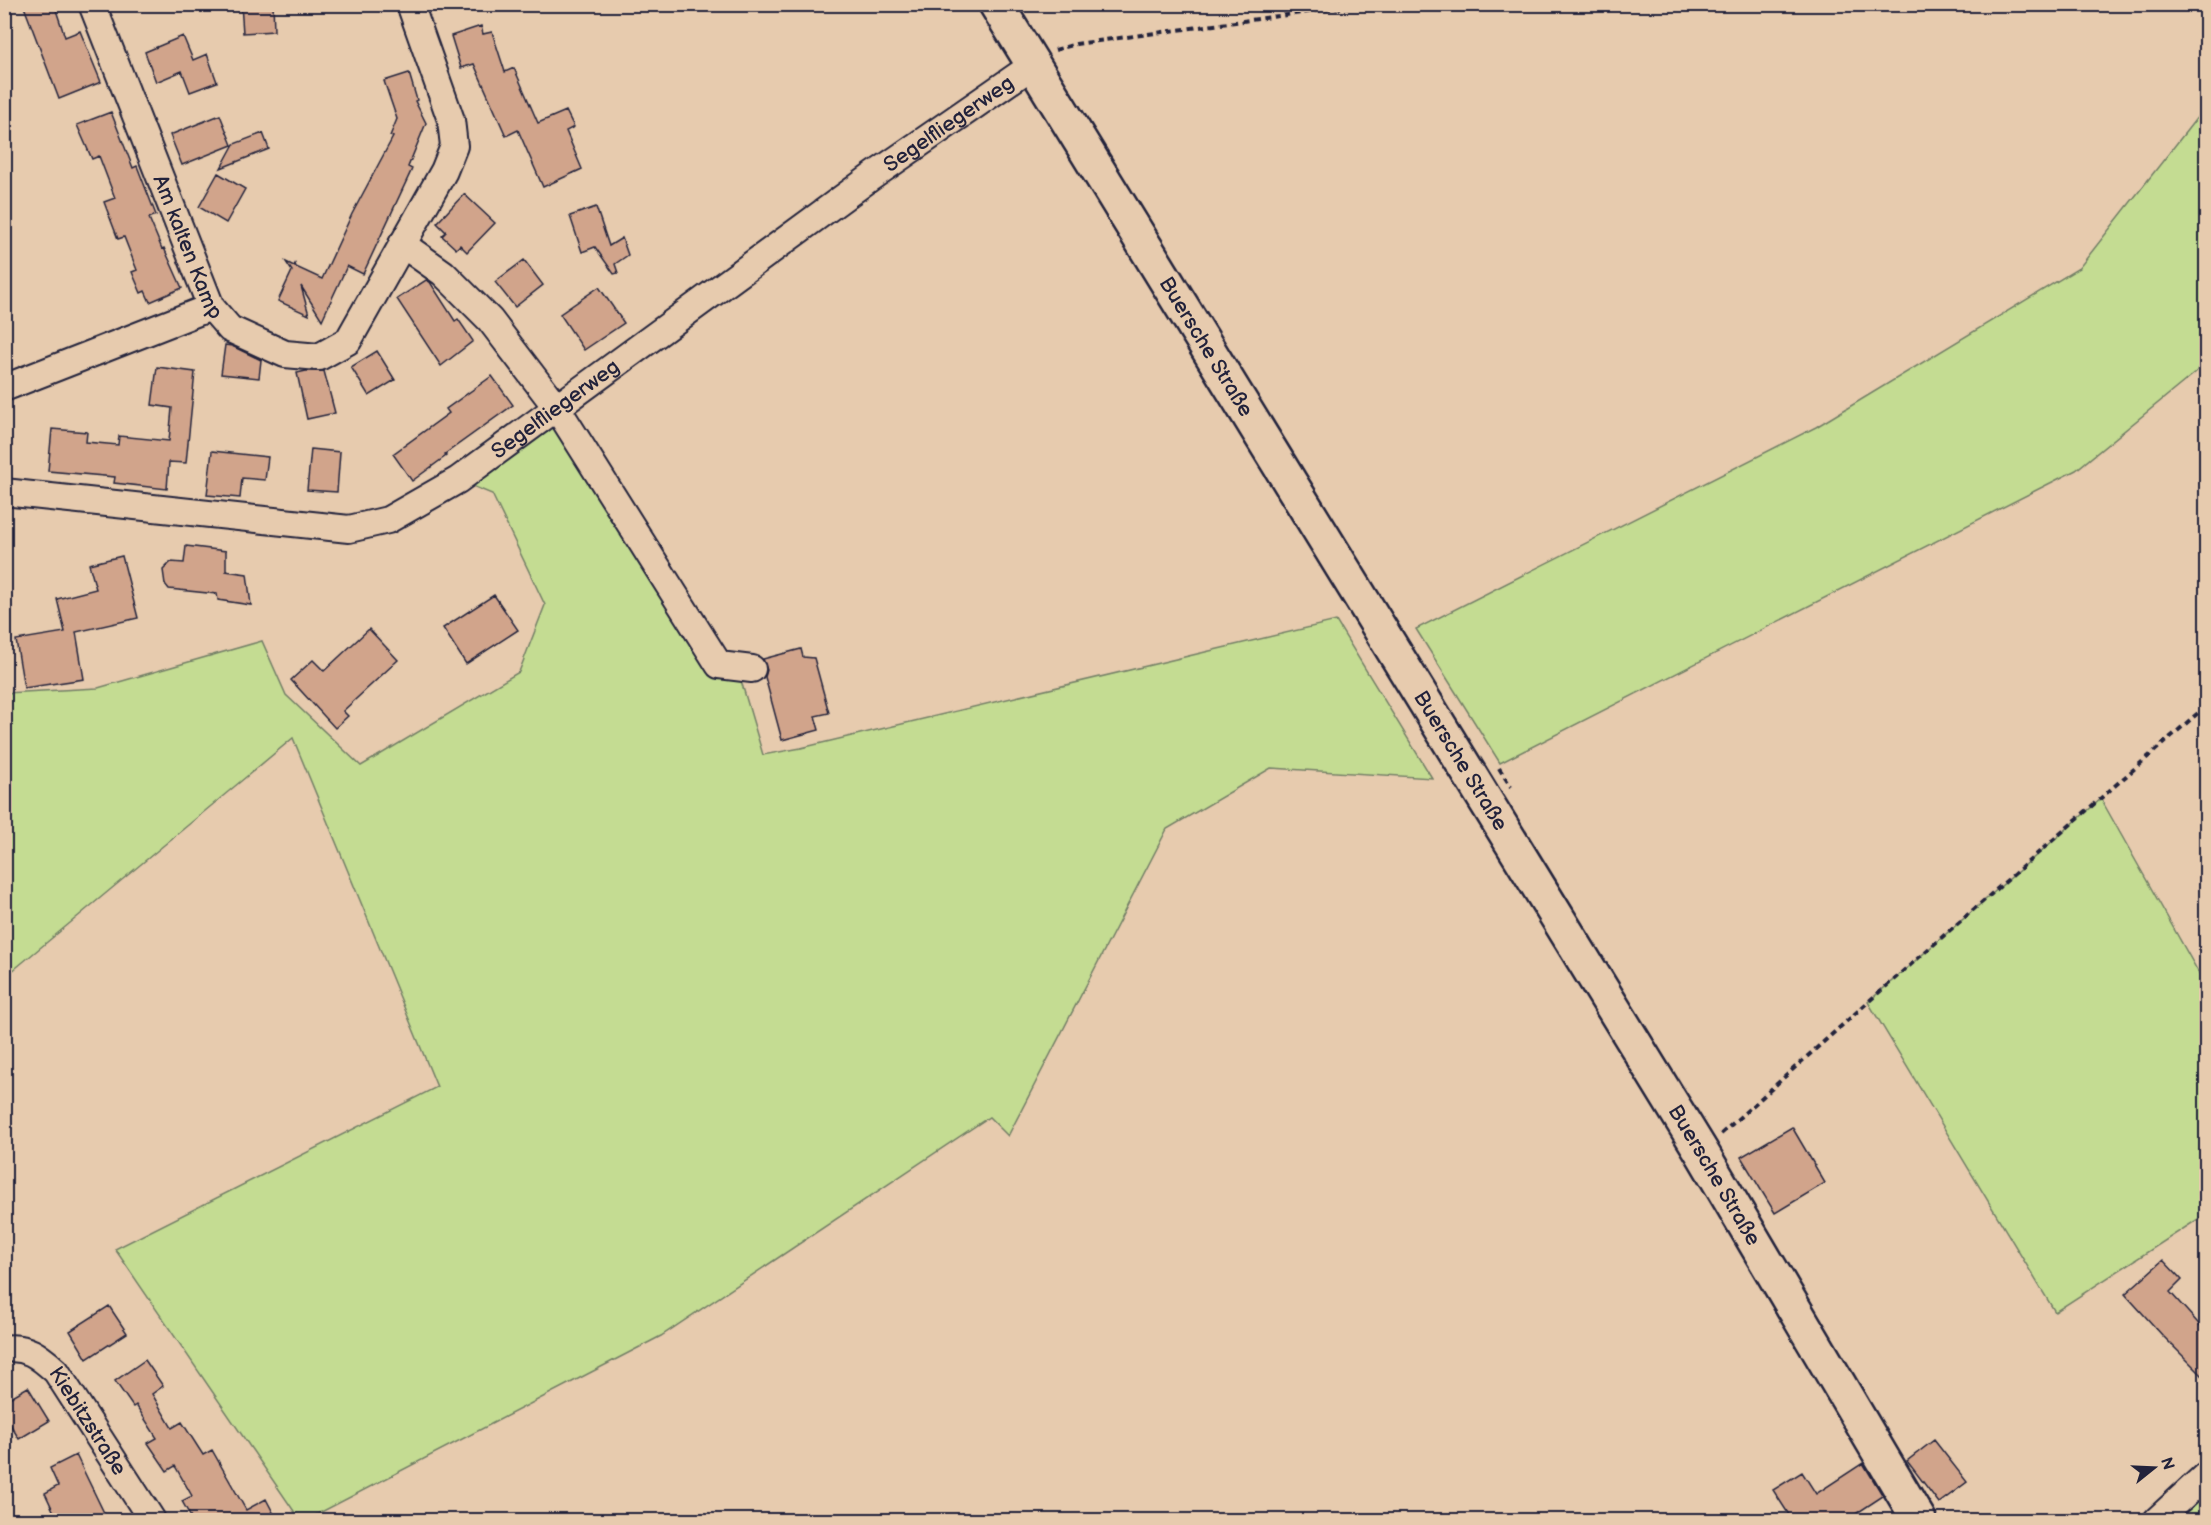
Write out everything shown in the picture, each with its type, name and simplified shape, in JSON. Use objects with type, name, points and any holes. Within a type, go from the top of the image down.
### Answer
[{"type":"main road","name":"Buersche Straße","points":[[996,4],[1040,58],[1701,1151],[1919,1521]]},
{"type":"street","name":"Am kalten Kamp","points":[[92,4],[211,307],[230,329],[285,354],[320,357],[348,341],[444,171],[454,146],[451,120],[410,4]]},
{"type":"street","name":"Segelfliegerweg","points":[[4,492],[349,529],[388,520],[458,480],[870,178],[1040,58]]},
{"type":"street","points":[[402,244],[443,273],[490,320],[557,408],[719,665],[752,669]]},
{"type":"street","points":[[4,388],[211,307]]},
{"type":"street","name":"Kiebitzstraße","points":[[4,1349],[14,1347],[34,1352],[56,1371],[152,1521]]},
{"type":"street","points":[[2157,1521],[2206,1475]]},
{"type":"path","points":[[1040,58],[1076,44],[1366,4]]},
{"type":"path","points":[[1701,1151],[2206,706]]},
{"type":"green space","points":[[2206,106],[2206,356],[2196,372],[2076,470],[1500,763],[1416,629],[1816,427],[2079,268]]},
{"type":"green space","points":[[557,408],[719,665],[737,667],[763,755],[801,748],[1336,621],[1432,778],[1271,768],[1167,829],[1008,1136],[989,1117],[661,1336],[306,1520],[300,1520],[115,1249],[437,1087],[293,738],[5,977],[5,693],[98,688],[262,641],[286,695],[361,766],[519,672],[545,605],[492,494],[458,480]]},
{"type":"green space","points":[[2101,799],[2206,986],[2206,1214],[2055,1312],[1868,1002]]},
{"type":"green space","points":[[2206,1475],[2206,1520],[2157,1520]]},
{"type":"building","points":[[23,4],[54,4],[65,37],[80,31],[101,82],[59,99]]},
{"type":"building","points":[[241,4],[273,4],[274,31],[243,33]]},
{"type":"building","points":[[481,26],[483,34],[492,32],[505,72],[514,68],[538,123],[566,111],[574,127],[566,131],[582,169],[543,187],[518,130],[506,136],[474,64],[461,68],[451,36]]},
{"type":"building","points":[[183,36],[193,60],[207,54],[217,82],[190,92],[182,71],[156,82],[145,52]]},
{"type":"building","points":[[409,73],[417,100],[415,101],[426,123],[408,167],[412,169],[363,274],[347,266],[322,320],[301,286],[309,315],[278,301],[292,271],[286,262],[294,266],[295,264],[296,267],[322,279],[352,214],[393,137],[390,136],[397,119],[384,81]]},
{"type":"building","points":[[111,112],[133,168],[137,166],[156,215],[149,218],[182,288],[150,302],[145,291],[141,293],[132,272],[137,270],[124,237],[118,239],[104,202],[115,198],[99,156],[92,159],[77,125]]},
{"type":"building","points":[[220,115],[232,145],[182,165],[170,135]]},
{"type":"building","points":[[263,133],[269,149],[221,168],[234,144]]},
{"type":"building","points":[[218,173],[245,189],[226,223],[199,207]]},
{"type":"building","points":[[464,194],[495,223],[467,252],[460,245],[456,249],[442,236],[446,232],[437,223]]},
{"type":"building","points":[[596,207],[609,246],[622,238],[628,255],[615,264],[618,273],[614,274],[595,247],[582,252],[570,216]]},
{"type":"building","points":[[524,260],[543,285],[515,307],[495,282]]},
{"type":"building","points":[[426,280],[430,282],[455,321],[458,319],[473,341],[441,366],[397,299]]},
{"type":"building","points":[[599,287],[624,323],[584,350],[560,314]]},
{"type":"building","points":[[225,345],[261,360],[259,378],[221,374]]},
{"type":"building","points":[[377,351],[395,380],[369,396],[351,367]]},
{"type":"building","points":[[157,367],[195,372],[186,463],[169,462],[167,489],[114,483],[115,477],[48,471],[52,429],[87,432],[86,442],[118,445],[119,436],[169,441],[172,408],[152,405]]},
{"type":"building","points":[[324,371],[335,413],[307,419],[297,373]]},
{"type":"building","points":[[492,376],[513,405],[412,481],[393,454],[449,413],[446,409]]},
{"type":"building","points":[[311,449],[340,452],[337,492],[307,490]]},
{"type":"building","points":[[212,451],[268,457],[265,480],[242,478],[240,498],[207,495]]},
{"type":"building","points":[[186,546],[226,551],[226,571],[247,574],[251,605],[218,600],[217,594],[169,589],[165,584],[163,570],[171,562],[184,563]]},
{"type":"building","points":[[122,556],[138,618],[76,632],[84,679],[24,688],[16,640],[65,632],[57,599],[96,589],[89,564]]},
{"type":"building","points":[[494,595],[518,630],[466,664],[443,628]]},
{"type":"building","points":[[369,629],[398,660],[343,711],[348,716],[335,728],[291,680],[313,660],[324,671]]},
{"type":"building","points":[[801,649],[803,657],[814,658],[829,713],[815,716],[819,730],[782,740],[765,677],[767,670],[763,659]]},
{"type":"building","points":[[1792,1127],[1825,1183],[1775,1213],[1741,1157]]},
{"type":"building","points":[[2163,1260],[2182,1280],[2170,1292],[2206,1332],[2206,1379],[2125,1294]]},
{"type":"building","points":[[109,1306],[127,1333],[87,1359],[70,1331]]},
{"type":"building","points":[[145,1360],[163,1386],[152,1394],[172,1428],[182,1422],[203,1455],[212,1450],[246,1510],[266,1499],[277,1520],[193,1521],[182,1501],[192,1496],[175,1466],[167,1471],[148,1443],[157,1438],[136,1405],[133,1407],[115,1381]]},
{"type":"building","points":[[28,1387],[49,1421],[19,1439],[4,1414],[4,1401]]},
{"type":"building","points":[[1934,1440],[1967,1482],[1939,1503],[1907,1461]]},
{"type":"building","points":[[76,1455],[108,1521],[58,1521],[45,1493],[58,1486],[50,1468]]},
{"type":"building","points":[[1863,1463],[1883,1496],[1845,1521],[1793,1521],[1773,1490],[1802,1472],[1816,1494]]}]
